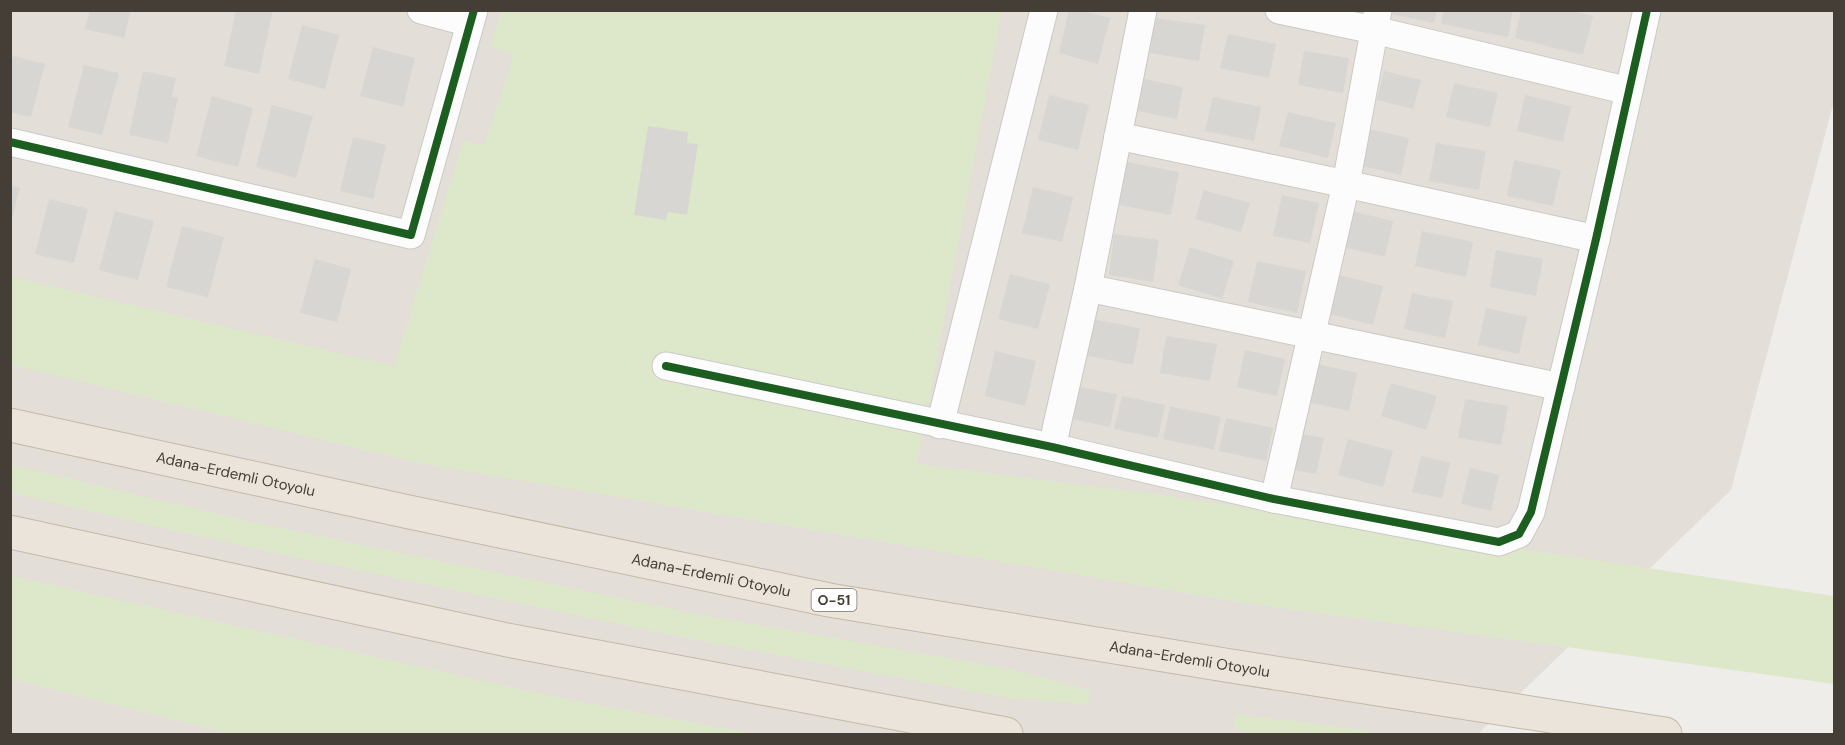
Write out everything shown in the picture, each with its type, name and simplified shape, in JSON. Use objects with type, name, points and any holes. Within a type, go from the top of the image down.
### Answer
[{"type":"highway","name":"Adana-Erdemli Otoyolu","points":[[10,425],[829,600],[1665,735]]},
{"type":"highway","points":[[10,531],[507,640],[1006,735]]},
{"type":"street","points":[[10,142],[411,235],[472,17],[421,10]]},
{"type":"street","points":[[940,424],[1044,10]]},
{"type":"street","points":[[1052,447],[1088,288],[1143,10]]},
{"type":"street","points":[[1279,10],[1376,20],[1629,91]]},
{"type":"street","points":[[666,366],[1052,447],[1274,499],[1499,542],[1519,534],[1531,512],[1596,239],[1647,10]]},
{"type":"street","points":[[1274,499],[1346,184],[1376,20]]},
{"type":"street","points":[[1118,136],[1596,239]]},
{"type":"street","points":[[1088,288],[1561,387]]},
{"type":"shaded area","points":[[10,11],[1834,11],[1834,101],[1731,490],[1478,734],[11,734]]},
{"type":"green space","points":[[501,11],[1002,11],[917,464],[1155,494],[1834,596],[1834,684],[1238,602],[424,464],[11,365],[11,277],[394,366],[463,141],[484,145],[514,55],[490,46]]},
{"type":"green space","points":[[11,465],[256,523],[696,614],[1015,670],[1091,691],[1088,704],[1009,698],[691,639],[247,547],[11,493]]},
{"type":"green space","points":[[11,576],[550,696],[754,734],[231,734],[11,679]]},
{"type":"green space","points":[[1236,715],[1387,734],[1256,734],[1236,729],[1233,723]]},
{"type":"building","points":[[90,10],[131,10],[124,38],[85,29]]},
{"type":"building","points":[[236,10],[273,10],[259,74],[224,66]]},
{"type":"building","points":[[1069,10],[1110,18],[1098,64],[1059,53]]},
{"type":"building","points":[[1391,10],[1437,10],[1434,23],[1390,14]]},
{"type":"building","points":[[1443,10],[1513,10],[1508,37],[1441,24]]},
{"type":"building","points":[[1521,10],[1567,10],[1593,16],[1583,55],[1515,38]]},
{"type":"building","points":[[1155,18],[1205,25],[1199,61],[1150,53]]},
{"type":"building","points":[[302,25],[339,35],[325,89],[288,79]]},
{"type":"building","points":[[1228,34],[1276,44],[1269,78],[1220,68]]},
{"type":"building","points":[[373,47],[415,58],[403,107],[360,96]]},
{"type":"building","points":[[1304,51],[1349,58],[1343,93],[1298,85]]},
{"type":"building","points":[[13,56],[45,64],[31,117],[10,112],[10,64]]},
{"type":"building","points":[[84,65],[119,73],[102,135],[68,127]]},
{"type":"building","points":[[143,71],[176,78],[172,96],[178,98],[168,143],[129,135]]},
{"type":"building","points":[[1384,71],[1421,80],[1413,109],[1377,100]]},
{"type":"building","points":[[1144,79],[1183,87],[1177,119],[1138,111]]},
{"type":"building","points":[[1454,83],[1498,93],[1490,127],[1446,117]]},
{"type":"building","points":[[1049,95],[1089,105],[1078,150],[1038,140]]},
{"type":"building","points":[[1525,95],[1571,106],[1563,142],[1517,131]]},
{"type":"building","points":[[212,96],[253,108],[238,167],[196,156]]},
{"type":"building","points":[[1213,97],[1261,107],[1254,141],[1205,131]]},
{"type":"building","points":[[272,105],[313,116],[296,178],[256,167]]},
{"type":"building","points":[[1288,112],[1336,123],[1328,158],[1279,146]]},
{"type":"building","points":[[648,126],[688,132],[687,143],[698,144],[687,215],[668,212],[666,220],[634,215]]},
{"type":"building","points":[[1361,127],[1409,138],[1401,175],[1353,164]]},
{"type":"building","points":[[353,137],[386,145],[373,199],[340,191]]},
{"type":"building","points":[[1436,143],[1486,151],[1479,190],[1429,181]]},
{"type":"building","points":[[1514,160],[1561,170],[1553,206],[1507,196]]},
{"type":"building","points":[[1127,162],[1179,172],[1171,215],[1119,205]]},
{"type":"building","points":[[10,185],[20,188],[11,222],[10,222]]},
{"type":"building","points":[[1033,187],[1073,197],[1062,242],[1022,233]]},
{"type":"building","points":[[1204,190],[1250,203],[1241,232],[1195,219]]},
{"type":"building","points":[[1282,195],[1319,203],[1310,243],[1273,236]]},
{"type":"building","points":[[49,199],[88,209],[74,263],[35,254]]},
{"type":"building","points":[[115,211],[154,221],[138,280],[99,270]]},
{"type":"building","points":[[1351,211],[1393,221],[1385,257],[1343,247]]},
{"type":"building","points":[[182,226],[224,237],[208,297],[166,287]]},
{"type":"building","points":[[1422,231],[1473,242],[1466,277],[1415,266]]},
{"type":"building","points":[[1114,234],[1159,240],[1153,282],[1109,275]]},
{"type":"building","points":[[1190,247],[1234,261],[1222,299],[1178,285]]},
{"type":"building","points":[[1496,250],[1543,259],[1536,296],[1490,287]]},
{"type":"building","points":[[315,259],[351,269],[337,322],[300,313]]},
{"type":"building","points":[[1257,261],[1306,271],[1297,313],[1248,302]]},
{"type":"building","points":[[1010,274],[1050,284],[1038,329],[998,319]]},
{"type":"building","points":[[1335,274],[1383,286],[1373,325],[1326,313]]},
{"type":"building","points":[[1412,293],[1453,301],[1445,338],[1404,329]]},
{"type":"building","points":[[1486,308],[1527,317],[1519,354],[1478,345]]},
{"type":"building","points":[[1086,318],[1140,328],[1133,365],[1079,354]]},
{"type":"building","points":[[1166,336],[1217,344],[1210,381],[1160,373]]},
{"type":"building","points":[[1245,350],[1285,359],[1277,396],[1237,387]]},
{"type":"building","points":[[995,351],[1036,361],[1025,406],[985,396]]},
{"type":"building","points":[[1317,364],[1357,373],[1349,411],[1308,402]]},
{"type":"building","points":[[1391,383],[1437,396],[1426,430],[1381,416]]},
{"type":"building","points":[[1074,386],[1117,394],[1110,427],[1067,418]]},
{"type":"building","points":[[1122,396],[1165,405],[1158,438],[1114,429]]},
{"type":"building","points":[[1465,399],[1508,406],[1501,445],[1458,438]]},
{"type":"building","points":[[1170,406],[1221,417],[1214,450],[1163,439]]},
{"type":"building","points":[[1226,418],[1273,428],[1266,461],[1219,451]]},
{"type":"building","points":[[1302,434],[1324,438],[1316,474],[1294,470]]},
{"type":"building","points":[[1348,439],[1393,451],[1383,487],[1338,475]]},
{"type":"building","points":[[1421,456],[1450,463],[1442,498],[1412,492]]},
{"type":"building","points":[[1470,468],[1499,475],[1491,511],[1461,504]]},
{"type":"cycle path","points":[[10,142],[411,235],[474,10]]},
{"type":"cycle path","points":[[666,366],[1052,447],[1274,499],[1499,542],[1519,534],[1531,512],[1596,239],[1647,10]]}]
